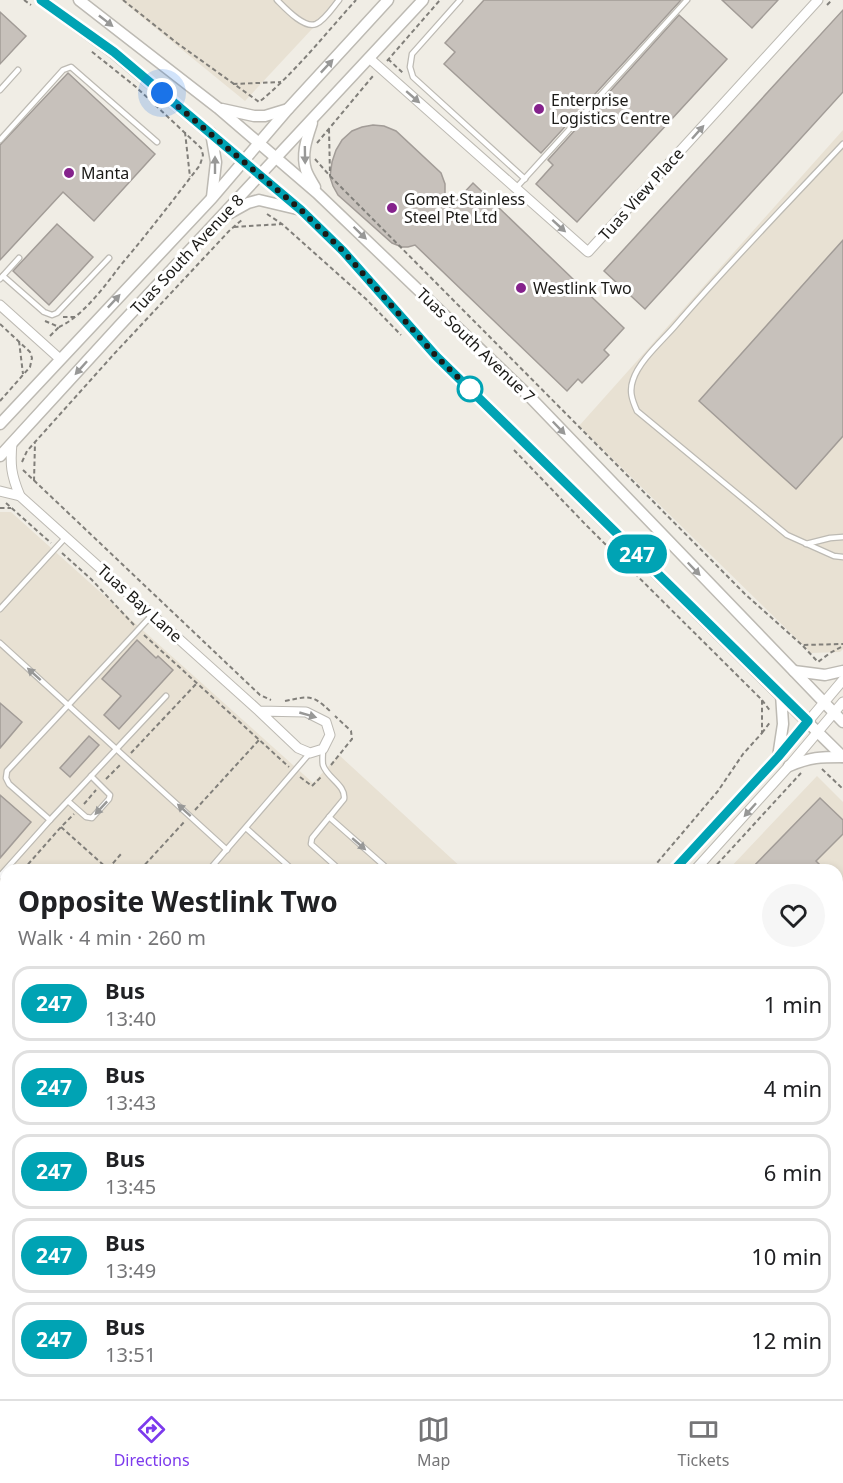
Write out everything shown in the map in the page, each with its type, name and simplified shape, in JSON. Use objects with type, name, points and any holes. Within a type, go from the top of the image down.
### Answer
[{"type":"street","name":"Tuas South Avenue 7","points":[[79,0],[218,108],[317,193],[530,397],[843,722]]},
{"type":"street","name":"Tuas South Avenue 8","points":[[0,424],[212,198],[288,109],[388,0]]},
{"type":"street","name":"Tuas South Avenue 8","points":[[0,456],[423,0]]},
{"type":"street","name":"Tuas View Place","points":[[369,58],[588,252],[819,0]]},
{"type":"street","name":"Tuas South Avenue 7","points":[[37,3],[114,52],[301,210],[343,251],[436,356],[843,757]]},
{"type":"street","points":[[218,108],[254,116],[265,116],[288,109]]},
{"type":"street","points":[[315,117],[305,142],[304,156],[306,170],[317,193]]},
{"type":"street","points":[[211,133],[216,162],[212,198]]},
{"type":"street","points":[[220,218],[248,203],[259,200],[301,210]]},
{"type":"street","points":[[0,305],[60,359]]},
{"type":"street","points":[[12,442],[10,464],[20,496]]},
{"type":"street","name":"Tuas Bay Lane","points":[[0,491],[20,496],[298,748],[310,753]]},
{"type":"street","points":[[794,671],[825,675],[843,670]]},
{"type":"street","points":[[680,864],[778,757],[843,680]]},
{"type":"street","points":[[778,757],[783,724],[781,694]]},
{"type":"street","points":[[700,864],[843,702]]},
{"type":"street","points":[[259,711],[306,712],[326,722],[330,735],[323,749],[310,753]]},
{"type":"street","points":[[789,766],[807,759],[843,757]]},
{"type":"lane","points":[[277,0],[304,24],[311,25],[317,23],[339,0]]},
{"type":"lane","points":[[460,0],[412,54],[410,67],[413,77],[525,179]]},
{"type":"lane","points":[[516,188],[687,0]]},
{"type":"lane","points":[[0,140],[63,70],[71,67],[157,142]]},
{"type":"lane","points":[[0,90],[18,69]]},
{"type":"lane","points":[[843,144],[684,315],[641,365],[633,379],[631,392],[637,411],[787,536],[834,556],[843,557]]},
{"type":"lane","points":[[19,258],[1,277],[44,312],[52,315],[57,313],[109,258]]},
{"type":"lane","points":[[1,606],[66,537]]},
{"type":"lane","points":[[806,544],[843,537]]},
{"type":"lane","points":[[50,820],[9,784],[6,778],[7,771],[153,615]]},
{"type":"lane","points":[[0,643],[227,850]]},
{"type":"lane","points":[[11,864],[166,696]]},
{"type":"lane","points":[[323,749],[322,764],[343,790],[345,796],[312,838],[311,844],[333,864]]},
{"type":"lane","points":[[214,864],[310,753]]},
{"type":"lane","points":[[68,801],[92,818],[110,795],[91,776]]},
{"type":"lane","points":[[328,817],[382,864]]},
{"type":"lane","points":[[246,828],[286,864]]},
{"type":"path","points":[[24,0],[37,3]]},
{"type":"path","points":[[123,0],[177,43],[259,102],[281,82],[356,0]]},
{"type":"path","points":[[822,10],[832,0]]},
{"type":"path","points":[[86,47],[136,87],[185,132],[201,148],[203,155]]},
{"type":"path","points":[[233,84],[281,82]]},
{"type":"path","points":[[329,129],[330,176]]},
{"type":"path","points":[[185,132],[190,178]]},
{"type":"path","points":[[312,153],[320,166],[746,594],[818,662],[843,645]]},
{"type":"path","points":[[266,213],[282,224],[366,299],[405,339]]},
{"type":"path","points":[[0,498],[92,580],[138,630],[312,786],[350,743],[351,731],[320,702],[306,697],[276,702],[260,694],[20,466],[27,451],[122,346],[246,216]]},
{"type":"path","points":[[234,227],[282,224]]},
{"type":"path","points":[[0,324],[30,352],[32,358],[30,367],[0,401]]},
{"type":"path","points":[[19,341],[23,375]]},
{"type":"path","points":[[34,481],[35,443]]},
{"type":"path","points":[[508,444],[762,700],[775,717],[656,864]]},
{"type":"path","points":[[0,508],[11,508]]},
{"type":"path","points":[[802,645],[843,645]]},
{"type":"path","points":[[28,864],[197,683]]},
{"type":"path","points":[[762,700],[762,733]]},
{"type":"path","points":[[146,864],[259,740]]},
{"type":"path","points":[[821,768],[843,789]]},
{"type":"path","points":[[718,864],[806,769]]},
{"type":"path","points":[[61,827],[102,864]]},
{"type":"path","points":[[112,864],[121,854]]},
{"type":"shaded area","points":[[121,0],[339,0],[245,101]]},
{"type":"shaded area","points":[[843,130],[843,649],[840,652],[811,653],[579,426]]},
{"type":"shaded area","points":[[0,512],[11,512],[313,783],[339,755],[457,864],[0,864]]},
{"type":"shaded area","points":[[817,776],[843,802],[843,864],[734,864]]},
{"type":"building","name":"Enterprise Logistics Centre","points":[[484,0],[681,0],[541,153],[444,64],[455,52],[445,43]]},
{"type":"building","points":[[722,0],[778,0],[752,28]]},
{"type":"building","points":[[843,10],[843,92],[645,309],[604,271]]},
{"type":"building","points":[[0,12],[26,36],[0,64]]},
{"type":"building","points":[[679,15],[727,59],[577,222],[536,184],[553,165],[548,160]]},
{"type":"building","name":"Manta","points":[[68,73],[155,154],[94,221],[63,192],[0,260],[0,145]]},
{"type":"building","name":"Westlink Two","points":[[373,125],[384,126],[396,131],[441,173],[445,184],[445,213],[473,183],[624,328],[604,350],[609,355],[582,383],[578,379],[567,391],[415,245],[402,247],[392,243],[338,195],[330,177],[336,150],[342,140],[352,131]]},
{"type":"building","points":[[57,224],[93,257],[49,305],[13,271]]},
{"type":"building","points":[[843,240],[843,436],[796,489],[699,401]]},
{"type":"building","points":[[137,640],[173,670],[119,729],[104,715],[121,696],[102,679]]},
{"type":"building","points":[[0,703],[22,722],[0,748]]},
{"type":"building","points":[[89,736],[99,745],[70,777],[60,768]]},
{"type":"building","points":[[0,795],[31,822],[0,858]]},
{"type":"building","points":[[820,798],[843,820],[843,834],[816,861],[819,864],[756,864]]},
{"type":"bus line","name":"247","points":[[41,0],[114,52],[301,210],[343,251],[436,356],[808,721],[679,864]]},
{"type":"place","name":"Enterprise Logistics Centre","points":[[539,109]]},
{"type":"place","name":"Manta","points":[[69,173]]},
{"type":"place","name":"Gomet Stainless Steel Pte Ltd","points":[[392,208]]},
{"type":"place","name":"Westlink Two","points":[[521,288]]},
{"type":"route","points":[[162,93],[301,210],[343,251],[436,356],[470,389]]}]
